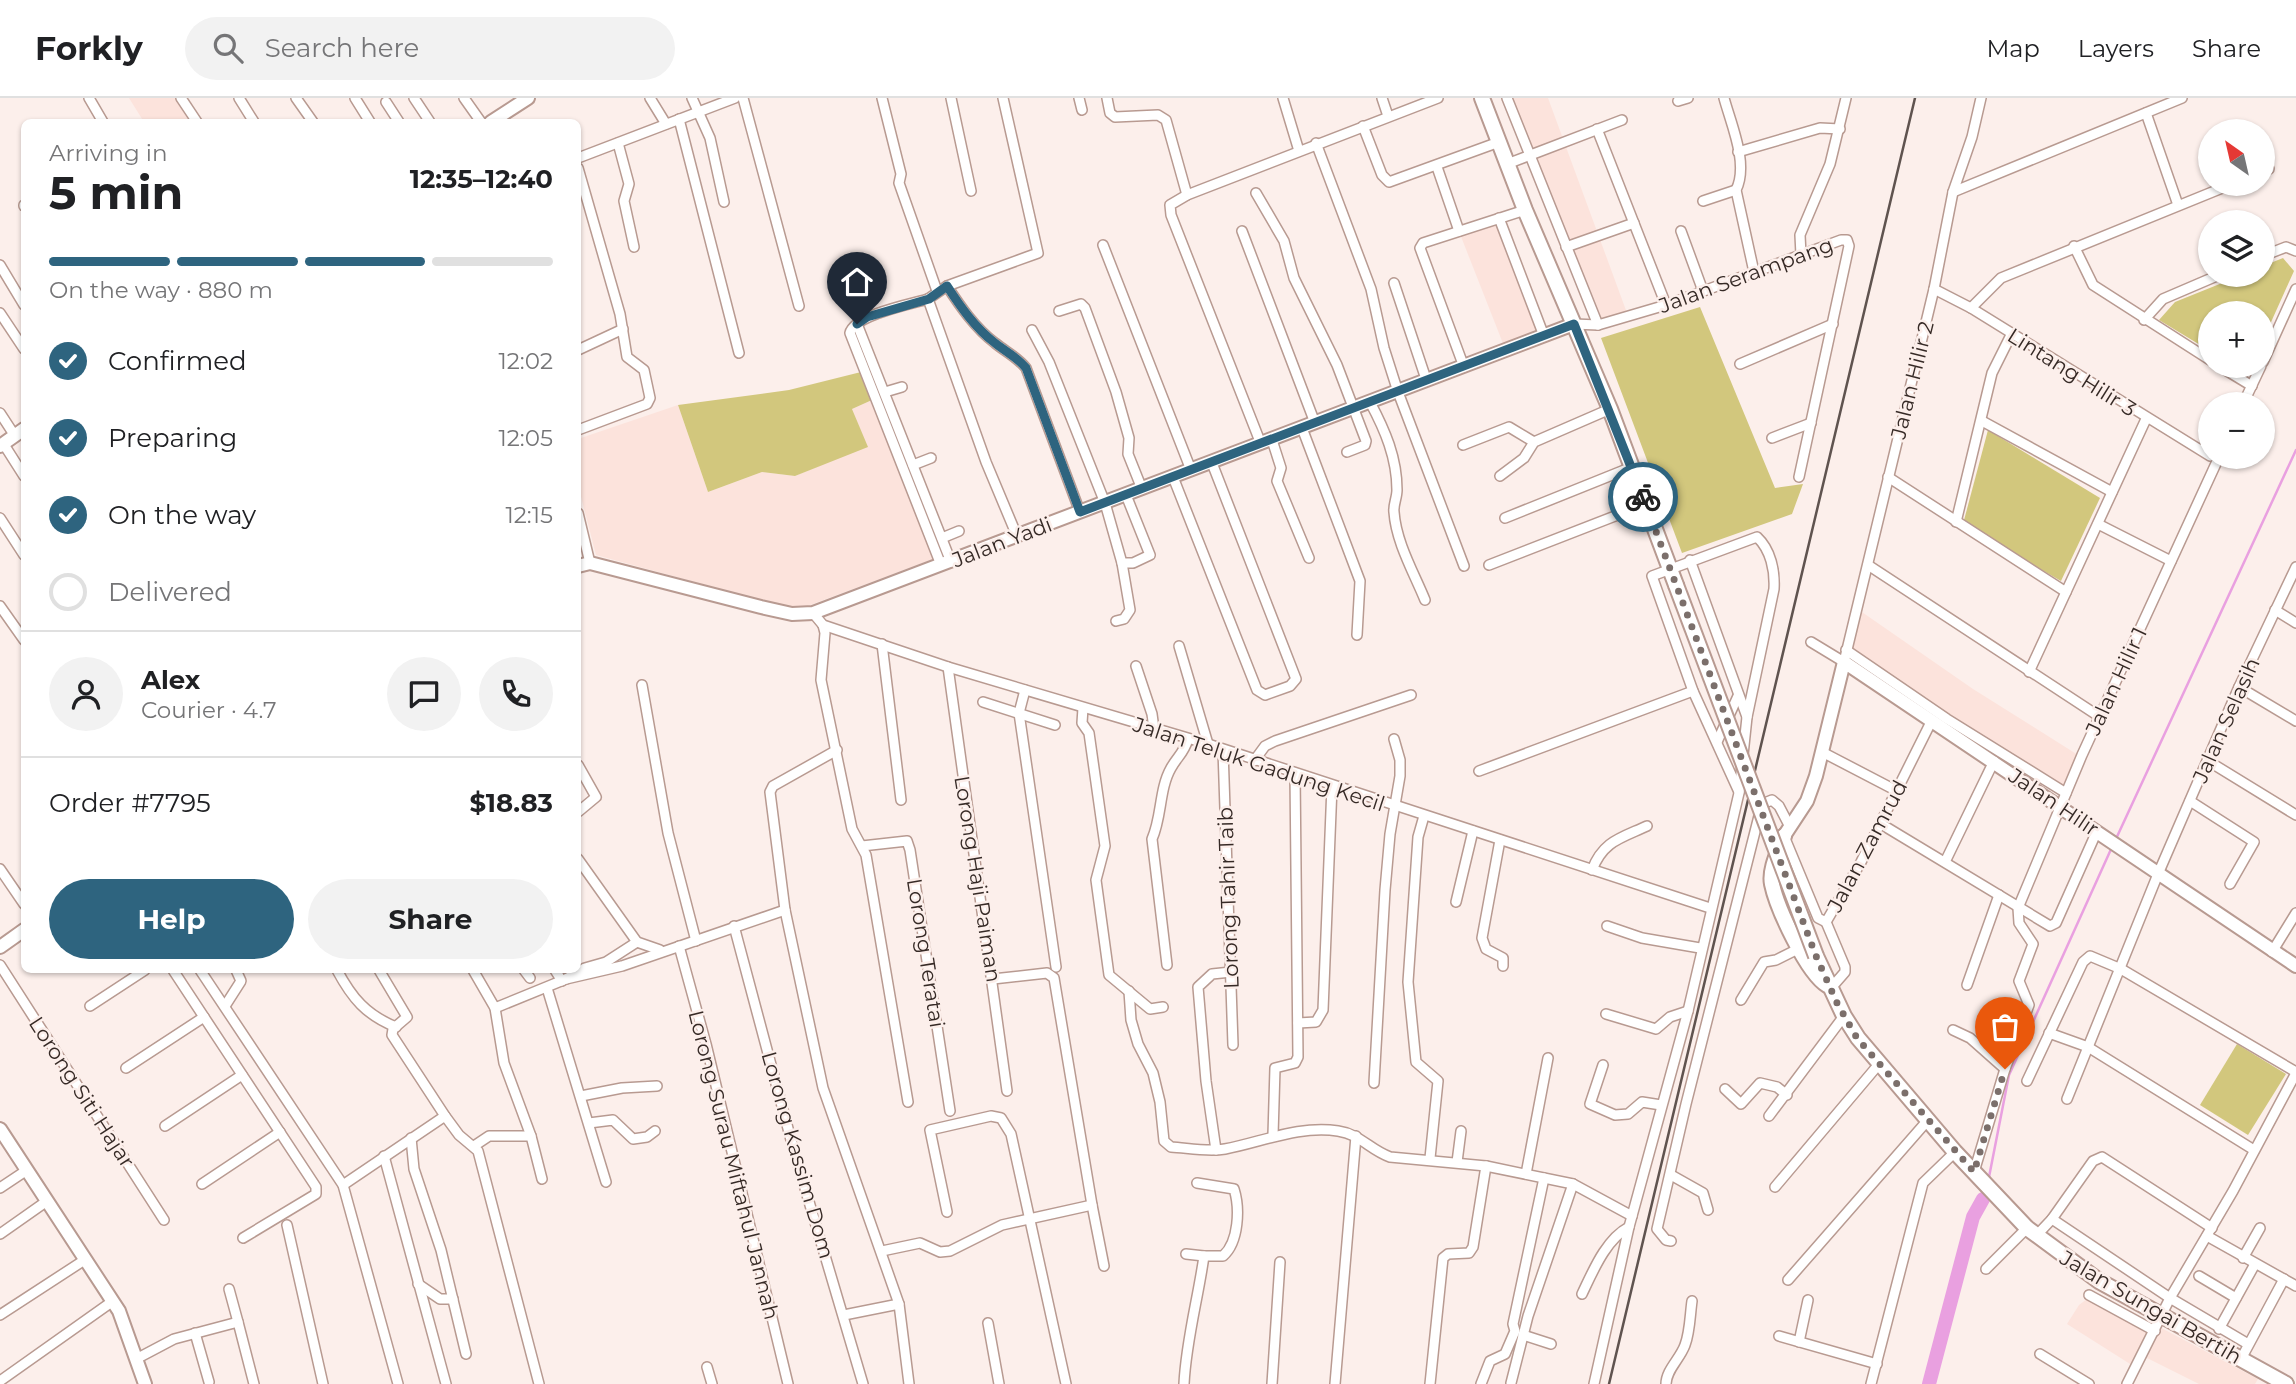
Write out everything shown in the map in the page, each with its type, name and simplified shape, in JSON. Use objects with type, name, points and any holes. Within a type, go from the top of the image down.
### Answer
[{"type":"main road","name":"Jalan Sungai Bertih","points":[[1482,98],[1525,210],[1610,409],[1816,956],[1844,1016],[1879,1064],[1955,1152],[2031,1232],[2099,1282],[2241,1359],[2262,1378],[2286,1384]]},
{"type":"main road","points":[[1787,832],[1772,884],[1812,973],[1831,988]]},
{"type":"street","points":[[89,98],[101,119]]},
{"type":"street","points":[[181,98],[195,119]]},
{"type":"street","points":[[239,98],[252,119]]},
{"type":"street","points":[[296,98],[311,119]]},
{"type":"street","points":[[355,98],[368,119]]},
{"type":"street","points":[[414,98],[428,119]]},
{"type":"street","points":[[464,98],[479,119]]},
{"type":"street","points":[[494,119],[513,102],[528,98]]},
{"type":"street","points":[[650,98],[666,124]]},
{"type":"street","points":[[692,98],[710,138],[724,202]]},
{"type":"street","points":[[581,157],[735,98]]},
{"type":"street","points":[[743,98],[799,306]]},
{"type":"street","points":[[882,98],[901,174],[900,183],[942,288],[994,343],[1016,355],[1026,368],[1080,512]]},
{"type":"street","points":[[951,98],[971,191]]},
{"type":"street","points":[[946,563],[850,333],[855,325],[867,317],[929,299],[942,288],[1038,253],[1003,98]]},
{"type":"street","points":[[1079,98],[1082,110]]},
{"type":"street","points":[[1107,98],[1110,113],[1115,117],[1158,115],[1166,120],[1187,195]]},
{"type":"street","points":[[1283,98],[1299,151]]},
{"type":"street","points":[[1382,98],[1388,116]]},
{"type":"street","points":[[1309,558],[1277,481],[1281,468],[1266,442],[1171,215],[1170,205],[1187,195],[1316,143],[1437,98]]},
{"type":"street","points":[[1507,98],[1598,325]]},
{"type":"street","points":[[1724,98],[1738,152],[1740,179],[1736,190],[1754,272]]},
{"type":"street","points":[[1801,255],[1800,235],[1830,164],[1846,98]]},
{"type":"street","name":"Jalan Hilir 2","points":[[1845,656],[1934,289],[1952,192],[1972,137],[1982,98]]},
{"type":"street","points":[[1952,192],[2182,98]]},
{"type":"street","points":[[386,102],[397,119]]},
{"type":"street","points":[[2146,113],[2178,205]]},
{"type":"street","points":[[679,119],[739,353]]},
{"type":"street","points":[[1507,164],[1622,120]]},
{"type":"street","points":[[1363,125],[1382,175],[1390,182],[1437,167],[1499,142]]},
{"type":"street","points":[[1738,152],[1820,128],[1840,129]]},
{"type":"street","points":[[1597,130],[1666,305]]},
{"type":"street","points":[[618,143],[629,184],[624,201],[634,247]]},
{"type":"street","points":[[1316,143],[1371,289],[1384,348],[1398,391],[1464,566]]},
{"type":"street","points":[[1437,167],[1459,231]]},
{"type":"street","points":[[581,180],[623,329],[628,359],[645,370],[650,398],[647,404],[581,429]]},
{"type":"street","points":[[1703,201],[1736,190]]},
{"type":"street","points":[[1256,193],[1284,241],[1294,278],[1338,365],[1366,443],[1347,452]]},
{"type":"street","points":[[1971,308],[2001,278],[2201,196]]},
{"type":"street","points":[[1464,367],[1420,254],[1423,243],[1525,210]]},
{"type":"street","points":[[1499,218],[1544,336]]},
{"type":"street","points":[[1566,247],[1634,223]]},
{"type":"street","points":[[1681,230],[1703,291]]},
{"type":"street","points":[[1242,231],[1315,423]]},
{"type":"street","name":"Jalan Serampang","points":[[1574,324],[1598,325],[1666,305],[1847,240],[1849,246],[1833,324],[1798,477]]},
{"type":"street","points":[[1103,245],[1191,470]]},
{"type":"street","points":[[2074,246],[2093,285],[2198,353]]},
{"type":"street","points":[[2275,251],[2286,247],[2296,251]]},
{"type":"street","points":[[0,265],[21,300]]},
{"type":"street","points":[[1394,283],[1426,379]]},
{"type":"street","points":[[2144,320],[2163,299],[2198,284]]},
{"type":"street","name":"Lintang Hilir 3","points":[[1934,289],[1971,308],[2146,419],[2198,448]]},
{"type":"street","points":[[2275,335],[2296,289]]},
{"type":"street","points":[[929,299],[986,461],[1017,536]]},
{"type":"street","points":[[1059,311],[1081,304],[1085,308],[1116,392],[1129,438],[1128,454],[1142,489]]},
{"type":"street","points":[[0,313],[21,344]]},
{"type":"street","name":"Jalan Yadi","points":[[581,565],[792,614],[813,614],[1574,324]]},
{"type":"street","points":[[1740,363],[1833,324]]},
{"type":"street","points":[[855,325],[885,392],[942,538],[946,563]]},
{"type":"street","points":[[581,349],[623,329]]},
{"type":"street","points":[[1032,330],[1048,362],[1105,503],[1122,563],[1130,610],[1124,619],[1116,621]]},
{"type":"street","points":[[1956,522],[1992,373],[2012,333]]},
{"type":"street","points":[[2239,378],[2252,386]]},
{"type":"street","points":[[2249,392],[2256,378]]},
{"type":"street","points":[[885,392],[902,387]]},
{"type":"street","points":[[1370,402],[1386,431],[1391,449],[1396,474],[1393,509],[1397,528],[1425,600]]},
{"type":"street","points":[[1500,476],[1524,458],[1534,442],[1610,409]]},
{"type":"street","points":[[0,414],[20,433],[2,444],[21,472]]},
{"type":"street","points":[[2029,672],[2146,419]]},
{"type":"street","points":[[1982,421],[2112,492]]},
{"type":"street","points":[[1772,438],[1811,423]]},
{"type":"street","points":[[1463,445],[1509,427],[1534,442]]},
{"type":"street","points":[[1302,428],[1360,581],[1357,635]]},
{"type":"street","points":[[913,465],[931,458]]},
{"type":"street","points":[[1173,477],[1257,690],[1265,695],[1290,686],[1296,679],[1212,463]]},
{"type":"street","points":[[1505,518],[1632,467]]},
{"type":"street","name":"Jalan Hilir 1","points":[[2018,908],[2063,799],[2210,469]]},
{"type":"street","points":[[1888,477],[2066,592]]},
{"type":"street","points":[[1122,563],[1133,563],[1150,555],[1126,495]]},
{"type":"street","points":[[1489,565],[1646,504]]},
{"type":"street","points":[[0,518],[21,550]]},
{"type":"street","points":[[2098,524],[2171,561]]},
{"type":"street","points":[[942,538],[960,531]]},
{"type":"street","points":[[1594,1384],[1629,1227],[1688,1011],[1700,948],[1739,793],[1748,735],[1747,717],[1775,574],[1761,541],[1750,537],[1652,576],[1693,691],[1739,793]]},
{"type":"street","points":[[1690,560],[1747,717]]},
{"type":"street","points":[[1867,565],[2100,717]]},
{"type":"street","name":"Jalan Selasih","points":[[2067,1099],[2158,874],[2239,687],[2296,567]]},
{"type":"street","points":[[0,606],[21,636]]},
{"type":"street","points":[[2274,610],[2296,622]]},
{"type":"street","name":"Jalan Teluk Gadung Kecil","points":[[813,614],[823,625],[948,667],[1208,744],[1710,908]]},
{"type":"street","points":[[823,625],[825,633],[821,680],[852,829],[862,846],[871,882],[908,1102]]},
{"type":"street","name":"Jalan Hilir","points":[[1811,642],[1845,656],[1932,720],[1994,761],[2063,799],[2097,831],[2296,966]]},
{"type":"street","points":[[882,644],[901,800]]},
{"type":"street","points":[[1179,646],[1208,744]]},
{"type":"street","points":[[1787,832],[1807,802],[1824,753],[1845,656],[1947,719],[2063,799]]},
{"type":"street","points":[[1136,666],[1152,714],[1154,729]]},
{"type":"street","name":"Lorong Haji Paiman","points":[[948,667],[1007,1091]]},
{"type":"street","points":[[642,685],[668,833],[696,941]]},
{"type":"street","points":[[2239,687],[2296,721]]},
{"type":"street","points":[[1025,690],[1019,713],[1056,967]]},
{"type":"street","points":[[1479,771],[1693,691]]},
{"type":"street","points":[[1254,761],[1265,746],[1275,741],[1411,695]]},
{"type":"street","points":[[1717,742],[1738,696]]},
{"type":"street","points":[[983,702],[1055,725]]},
{"type":"street","points":[[1083,708],[1082,723],[1089,733],[1105,846],[1096,880],[1109,975],[1150,1009],[1163,1007]]},
{"type":"street","name":"Jalan Zamrud","points":[[1671,1175],[1686,1104],[1755,845],[1762,804],[1772,800],[1779,806],[1818,918],[1826,922],[1881,824],[1932,720]]},
{"type":"street","points":[[1167,965],[1152,839],[1159,824],[1171,769],[1183,755],[1188,739]]},
{"type":"street","points":[[1374,1083],[1385,890],[1400,760],[1394,739]]},
{"type":"street","points":[[837,750],[774,786],[770,792],[785,910],[826,1098],[900,1304],[909,1384]]},
{"type":"street","name":"Lorong Tahir Taib","points":[[1223,750],[1233,1045]]},
{"type":"street","points":[[1824,753],[1897,791]]},
{"type":"street","points":[[1945,862],[1994,761]]},
{"type":"street","points":[[2208,761],[2296,814]]},
{"type":"street","points":[[581,770],[596,797],[581,810]]},
{"type":"street","points":[[1273,1135],[1275,1068],[1296,1063],[1298,1023],[1295,774]]},
{"type":"street","points":[[1298,1023],[1316,1022],[1323,1010],[1324,920],[1332,786]]},
{"type":"street","points":[[2190,801],[2253,842],[2230,884]]},
{"type":"street","points":[[1424,816],[1418,837],[1408,982],[1416,1062],[1438,1081],[1430,1158]]},
{"type":"street","points":[[1881,824],[2044,924],[2056,923],[2097,831]]},
{"type":"street","points":[[1592,870],[1599,852],[1615,840],[1647,826]]},
{"type":"street","points":[[1457,902],[1473,831]]},
{"type":"street","name":"Lorong Teratai","points":[[862,846],[901,840],[907,841],[910,850],[950,1111]]},
{"type":"street","points":[[1500,840],[1482,937],[1486,949],[1503,958],[1503,966]]},
{"type":"street","points":[[581,863],[637,942],[660,950]]},
{"type":"street","points":[[0,869],[21,900]]},
{"type":"street","points":[[1967,985],[1999,895]]},
{"type":"street","points":[[1974,1172],[2005,1069],[2029,1005],[2019,981],[2033,944],[2019,923],[2018,908]]},
{"type":"street","points":[[564,980],[622,965],[785,910]]},
{"type":"street","points":[[2272,952],[2296,913]]},
{"type":"street","points":[[1826,922],[1845,972],[1831,988]]},
{"type":"street","name":"Lorong Kassim Dom","points":[[734,926],[799,1170],[863,1384]]},
{"type":"street","points":[[1607,926],[1642,938],[1700,948]]},
{"type":"street","points":[[0,947],[21,932]]},
{"type":"street","points":[[581,970],[606,962],[637,942]]},
{"type":"street","name":"Lorong Surau Miftahul Jannah","points":[[679,946],[706,1044],[788,1384]]},
{"type":"street","points":[[1741,1000],[1764,962],[1776,960],[1800,948]]},
{"type":"street","points":[[2027,1081],[2085,958],[2093,957],[2121,969],[2296,1073],[2292,1090],[2254,1150],[2171,1298],[2127,1384]]},
{"type":"street","name":"Lorong Siti Hajar","points":[[0,965],[164,1220]]},
{"type":"street","points":[[1216,1150],[1206,1081],[1198,987],[1212,974],[1231,972]]},
{"type":"street","points":[[90,1006],[140,973]]},
{"type":"street","points":[[175,973],[316,1187],[316,1194],[243,1238]]},
{"type":"street","points":[[202,973],[343,1185],[398,1384]]},
{"type":"street","points":[[225,1006],[241,981],[237,973]]},
{"type":"street","points":[[339,973],[360,1006],[371,1016],[396,1027]]},
{"type":"street","points":[[381,973],[407,1017],[392,1035],[445,1116],[470,1143],[487,1177],[539,1384]]},
{"type":"street","points":[[475,973],[495,1008],[505,1063],[531,1136],[542,1179]]},
{"type":"street","points":[[558,973],[564,980]]},
{"type":"street","points":[[495,1008],[547,988],[576,973]]},
{"type":"street","points":[[993,979],[1047,973],[1054,978],[1091,1205],[1104,1266]]},
{"type":"street","points":[[547,988],[606,1182]]},
{"type":"street","points":[[1129,991],[1131,1020],[1138,1044],[1153,1073],[1164,1141],[1171,1147],[1216,1150],[1273,1135],[1336,1130],[1366,1140],[1378,1153],[1390,1157],[1430,1158],[1486,1166],[1573,1184],[1632,1216]]},
{"type":"street","points":[[1606,1014],[1656,1029],[1670,1017],[1688,1011]]},
{"type":"street","points":[[1769,1116],[1844,1016]]},
{"type":"street","points":[[126,1068],[204,1017]]},
{"type":"street","points":[[1953,1030],[1970,1038],[2005,1069]]},
{"type":"street","points":[[2049,1033],[2088,1047],[2254,1150]]},
{"type":"street","points":[[1525,1174],[1548,1058]]},
{"type":"street","points":[[1775,1186],[1879,1064]]},
{"type":"street","points":[[1603,1066],[1590,1104],[1615,1115],[1628,1114],[1642,1102],[1661,1105]]},
{"type":"street","points":[[165,1126],[242,1075]]},
{"type":"street","points":[[1725,1089],[1741,1104],[1760,1083],[1777,1087],[1787,1095]]},
{"type":"street","points":[[581,1096],[622,1088],[657,1086]]},
{"type":"street","points":[[343,1185],[445,1116]]},
{"type":"street","points":[[947,1212],[930,1130],[991,1116],[1002,1118],[1012,1134],[1066,1384]]},
{"type":"street","points":[[589,1123],[604,1118],[612,1120],[633,1139],[647,1137],[655,1131]]},
{"type":"street","points":[[1788,1280],[1928,1120]]},
{"type":"street","points":[[0,1129],[4,1144],[27,1170],[113,1301],[138,1357],[145,1384]]},
{"type":"street","points":[[1457,1162],[1461,1131]]},
{"type":"street","points":[[202,1184],[279,1132]]},
{"type":"street","points":[[470,1143],[489,1136],[531,1136]]},
{"type":"street","points":[[1335,1384],[1356,1136]]},
{"type":"street","points":[[411,1138],[414,1170],[441,1250],[466,1354]]},
{"type":"street","points":[[1871,1384],[1923,1183],[1955,1152]]},
{"type":"street","points":[[384,1156],[446,1384]]},
{"type":"street","points":[[1986,1269],[2031,1232],[2052,1219],[2098,1158],[2102,1157],[2130,1174],[2244,1258],[2296,1286]]},
{"type":"street","points":[[1430,1384],[1443,1258],[1448,1254],[1469,1253],[1473,1247],[1486,1166]]},
{"type":"street","points":[[0,1188],[27,1170]]},
{"type":"street","points":[[1671,1241],[1666,1240],[1657,1229],[1671,1175],[1703,1193],[1708,1210]]},
{"type":"street","points":[[1481,1384],[1490,1361],[1505,1354],[1515,1331],[1513,1324],[1544,1178]]},
{"type":"street","points":[[1186,1254],[1223,1256],[1230,1250],[1236,1234],[1234,1189],[1197,1183]]},
{"type":"street","points":[[1511,1383],[1522,1335],[1573,1184]]},
{"type":"street","points":[[0,1234],[47,1200]]},
{"type":"street","points":[[882,1251],[920,1243],[940,1252],[950,1251],[989,1230],[1091,1205]]},
{"type":"street","points":[[2052,1219],[2219,1329],[2248,1344]]},
{"type":"street","points":[[287,1225],[323,1384]]},
{"type":"street","points":[[1582,1294],[1601,1257],[1620,1232],[1629,1227]]},
{"type":"street","points":[[2244,1258],[2260,1228]]},
{"type":"street","points":[[1184,1384],[1186,1355],[1196,1314],[1204,1256]]},
{"type":"street","points":[[0,1315],[86,1259]]},
{"type":"street","points":[[1272,1384],[1280,1262]]},
{"type":"street","points":[[2219,1329],[2255,1264]]},
{"type":"street","points":[[2199,1276],[2236,1298]]},
{"type":"street","points":[[2241,1359],[2284,1279]]},
{"type":"street","points":[[418,1284],[440,1299],[453,1299]]},
{"type":"street","points":[[229,1289],[254,1384]]},
{"type":"street","points":[[2089,1295],[2155,1331]]},
{"type":"street","points":[[1799,1342],[1808,1300]]},
{"type":"street","points":[[0,1381],[113,1301]]},
{"type":"street","points":[[1665,1384],[1668,1373],[1679,1360],[1686,1342],[1692,1301]]},
{"type":"street","points":[[844,1315],[900,1304]]},
{"type":"street","points":[[138,1357],[173,1339],[238,1322]]},
{"type":"street","points":[[988,1323],[999,1384]]},
{"type":"street","points":[[195,1333],[209,1382]]},
{"type":"street","points":[[1522,1335],[1551,1344]]},
{"type":"street","points":[[1779,1336],[1877,1364]]},
{"type":"street","points":[[2040,1354],[2089,1384]]},
{"type":"street","points":[[707,1367],[712,1384]]},
{"type":"shaded area","points":[[129,98],[177,98],[191,119],[142,119]]},
{"type":"shaded area","points":[[1510,98],[1548,98],[1627,313],[1599,321]]},
{"type":"shaded area","points":[[1497,222],[1540,333],[1504,346],[1460,234]]},
{"type":"shaded area","points":[[2283,258],[2294,271],[2275,313],[2275,301],[2198,301],[2198,344],[2159,320],[2175,302],[2212,287],[2275,287],[2275,261]]},
{"type":"shaded area","points":[[1700,307],[1775,488],[1803,484],[1792,514],[1682,553],[1601,338]]},
{"type":"shaded area","points":[[861,372],[872,400],[852,409],[868,447],[795,476],[762,472],[708,492],[678,405],[789,390]]},
{"type":"shaded area","points":[[872,400],[933,559],[797,610],[596,555],[581,497],[581,438],[678,405],[708,492],[762,472],[795,476],[867,446],[852,409]]},
{"type":"shaded area","points":[[1988,430],[2100,498],[2061,581],[1963,524]]},
{"type":"shaded area","points":[[1859,610],[1973,689],[2078,755],[2065,788],[1945,714],[1850,649]]},
{"type":"shaded area","points":[[2237,1044],[2286,1074],[2248,1135],[2200,1105]]},
{"type":"shaded area","points":[[2095,1293],[2258,1379],[2255,1384],[2199,1384],[2145,1357],[2138,1369],[2067,1324],[2079,1305]]},
{"type":"waterway","points":[[2115,841],[2296,450]]},
{"type":"waterway","points":[[1989,1177],[2009,1075],[2112,847]]},
{"type":"waterway","points":[[1929,1384],[1973,1217],[1983,1199]]},
{"type":"railway","points":[[1609,1384],[1915,98]]},
{"type":"way so far","points":[[1643,497],[1816,956],[1853,1032],[1974,1172],[2005,1069]]},
{"type":"route","points":[[857,324],[867,317],[929,299],[937,290],[947,286],[966,314],[994,343],[1016,355],[1026,368],[1080,512],[1574,324],[1643,497]]}]
